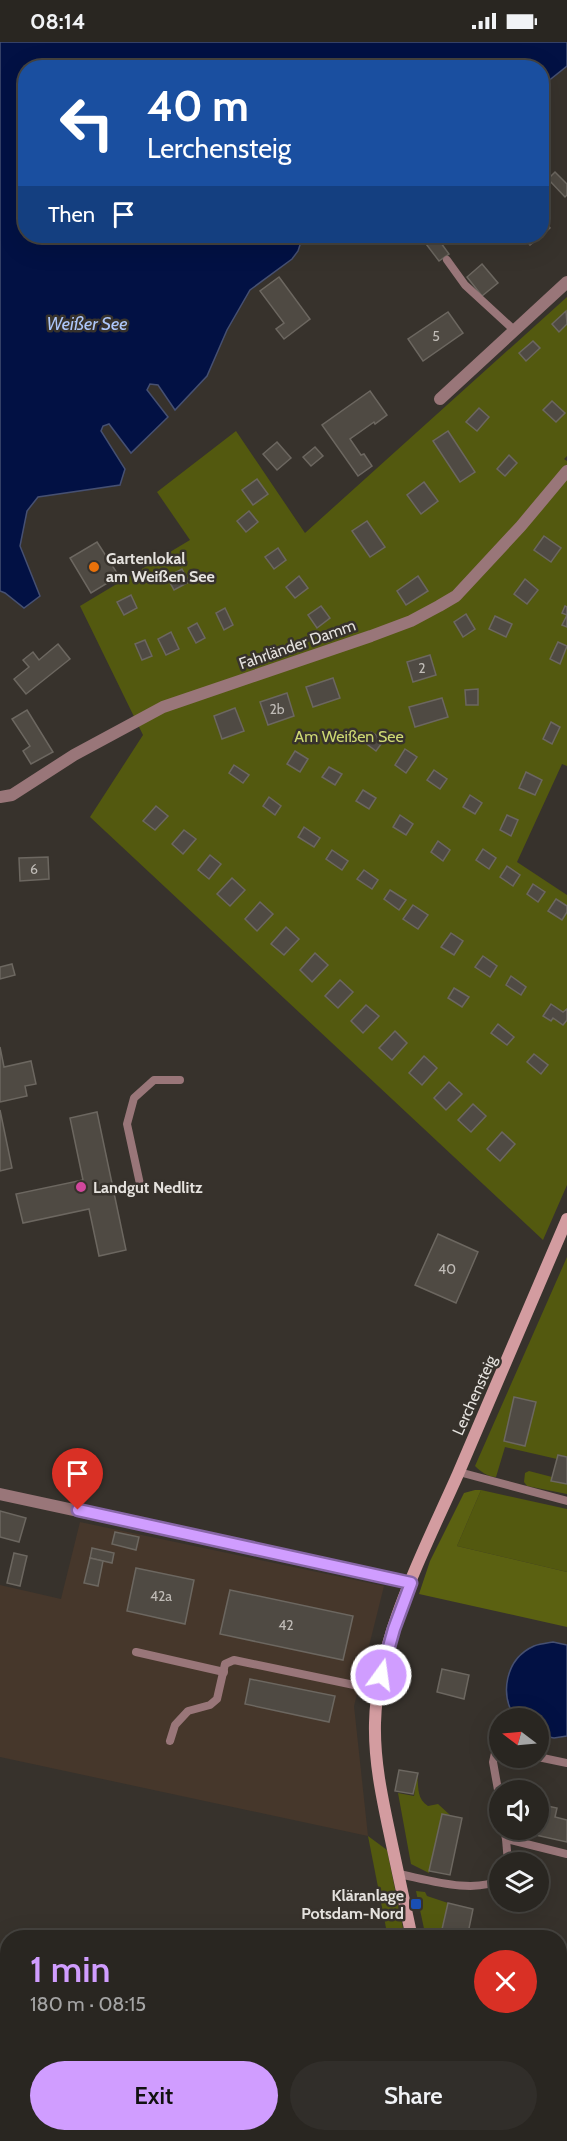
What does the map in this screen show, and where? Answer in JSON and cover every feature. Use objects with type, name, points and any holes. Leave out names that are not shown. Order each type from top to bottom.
[{"type":"street","points":[[440,399],[567,282]]},
{"type":"street","name":"Fahrländer Damm","points":[[0,797],[12,795],[74,755],[163,707],[371,636],[411,621],[439,606],[456,596],[521,526],[567,471]]},
{"type":"street","name":"Lerchensteig","points":[[410,1930],[382,1797],[376,1756],[375,1722],[378,1690],[390,1639],[411,1583],[567,1219]]},
{"type":"street","points":[[0,1494],[411,1583]]},
{"type":"lane","points":[[447,260],[465,285],[514,330]]},
{"type":"lane","points":[[140,1184],[127,1124],[134,1098],[154,1080],[180,1080]]},
{"type":"lane","points":[[459,1472],[567,1501]]},
{"type":"lane","points":[[136,1652],[224,1672]]},
{"type":"lane","points":[[170,1742],[175,1725],[189,1711],[210,1705],[217,1699],[225,1664],[234,1660],[378,1690]]},
{"type":"lane","points":[[549,1759],[567,1763]]},
{"type":"lane","points":[[524,1840],[567,1854]]},
{"type":"lane","points":[[399,1874],[460,1885],[489,1885]]},
{"type":"shaded area","points":[[80,1522],[384,1586],[354,1706],[368,1836],[0,1757],[0,1585],[61,1599]]},
{"type":"green space","name":"Am Weißen See","points":[[567,297],[567,456],[564,459],[567,461],[567,766],[562,764],[517,862],[567,895],[567,1185],[543,1240],[90,817],[143,735],[80,606],[190,540],[157,492],[236,431],[305,533]]},
{"type":"green space","points":[[567,1257],[567,1457],[558,1455],[557,1459],[505,1447],[496,1477],[490,1476],[475,1466]]},
{"type":"green space","points":[[529,1471],[552,1477],[552,1481],[567,1484],[567,1494],[527,1486],[524,1482],[525,1473]]},
{"type":"green space","points":[[481,1490],[567,1509],[567,1572],[457,1546]]},
{"type":"green space","points":[[481,1490],[457,1546],[567,1572],[567,1627],[419,1594],[430,1561],[464,1493]]},
{"type":"green space","points":[[417,1774],[419,1792],[424,1803],[428,1806],[438,1804],[450,1815],[442,1814],[429,1873],[411,1864],[398,1793],[414,1796]]},
{"type":"green space","points":[[368,1836],[387,1850],[403,1930],[386,1930]]},
{"type":"green space","points":[[416,1891],[425,1892],[427,1896],[448,1903],[442,1930],[424,1930]]},
{"type":"water","name":"Weißer See","points":[[0,42],[567,42],[567,66],[549,80],[549,60],[18,60],[18,243],[301,243],[292,259],[250,290],[227,330],[207,376],[175,410],[158,385],[150,384],[147,390],[168,417],[131,453],[109,424],[103,426],[101,431],[125,469],[120,485],[38,497],[27,511],[20,546],[40,596],[24,608],[0,591]]},
{"type":"water","points":[[553,1642],[567,1645],[567,1736],[549,1737],[549,1708],[510,1708],[507,1689],[511,1668],[524,1652],[541,1644]]},
{"type":"building","points":[[555,172],[567,184],[565,197],[549,180]]},
{"type":"building","points":[[425,243],[441,243],[449,254],[439,261]]},
{"type":"building","points":[[482,264],[498,283],[482,296],[467,277]]},
{"type":"building","points":[[279,277],[310,319],[284,339],[276,329],[284,323],[260,291]]},
{"type":"building","points":[[566,311],[567,324],[559,332],[552,324]]},
{"type":"building","points":[[448,312],[463,333],[423,361],[408,339]]},
{"type":"building","points":[[533,341],[540,348],[526,361],[519,353]]},
{"type":"building","points":[[370,391],[387,415],[350,439],[372,466],[358,476],[322,425]]},
{"type":"building","points":[[552,401],[565,413],[556,422],[543,410]]},
{"type":"building","points":[[479,408],[489,417],[477,431],[466,422]]},
{"type":"building","points":[[448,431],[475,472],[460,482],[433,441]]},
{"type":"building","points":[[277,442],[291,458],[277,470],[263,454]]},
{"type":"building","points":[[315,447],[323,456],[311,466],[303,457]]},
{"type":"building","points":[[509,455],[517,463],[505,476],[497,469]]},
{"type":"building","points":[[257,479],[268,494],[253,505],[242,490]]},
{"type":"building","points":[[424,482],[438,501],[421,514],[407,495]]},
{"type":"building","points":[[249,511],[258,522],[246,532],[237,521]]},
{"type":"building","points":[[367,521],[385,547],[370,557],[352,531]]},
{"type":"building","points":[[544,536],[561,548],[551,562],[534,550]]},
{"type":"building","name":"Gartenlokal am Weißen See","points":[[97,542],[119,576],[91,593],[70,558]]},
{"type":"building","points":[[278,548],[286,560],[274,569],[265,557]]},
{"type":"building","points":[[182,569],[189,582],[174,590],[167,577]]},
{"type":"building","points":[[299,576],[308,588],[295,598],[286,587]]},
{"type":"building","points":[[418,576],[428,591],[406,605],[397,591]]},
{"type":"building","points":[[525,579],[538,590],[527,604],[514,594]]},
{"type":"building","points":[[131,595],[137,608],[124,615],[117,602]]},
{"type":"building","points":[[321,606],[330,618],[317,628],[308,615]]},
{"type":"building","points":[[565,606],[567,607],[567,615],[562,613]]},
{"type":"building","points":[[225,608],[233,625],[224,630],[216,613]]},
{"type":"building","points":[[466,614],[475,629],[463,637],[454,622]]},
{"type":"building","points":[[567,615],[567,627],[562,625]]},
{"type":"building","points":[[495,616],[512,624],[506,637],[489,629]]},
{"type":"building","points":[[197,623],[205,638],[196,643],[188,628]]},
{"type":"building","points":[[171,632],[179,649],[166,655],[158,639]]},
{"type":"building","points":[[145,640],[152,656],[142,660],[135,644]]},
{"type":"building","points":[[558,642],[567,646],[560,664],[550,659]]},
{"type":"building","points":[[58,644],[70,659],[26,694],[14,679],[29,667],[23,660],[33,652],[39,660]]},
{"type":"building","points":[[430,655],[436,675],[413,682],[407,662]]},
{"type":"building","points":[[333,678],[340,698],[313,707],[306,687]]},
{"type":"building","points":[[478,689],[478,705],[466,705],[465,690]]},
{"type":"building","points":[[287,693],[294,716],[268,725],[260,702]]},
{"type":"building","points":[[442,698],[448,717],[415,727],[409,707]]},
{"type":"building","points":[[235,708],[244,731],[222,739],[214,716]]},
{"type":"building","points":[[27,710],[53,752],[31,764],[23,751],[30,746],[12,719]]},
{"type":"building","points":[[551,722],[560,727],[552,744],[543,739]]},
{"type":"building","points":[[371,732],[384,740],[376,751],[364,742]]},
{"type":"building","points":[[405,749],[417,757],[406,773],[395,765]]},
{"type":"building","points":[[295,751],[308,759],[300,772],[287,764]]},
{"type":"building","points":[[234,765],[249,775],[243,783],[229,773]]},
{"type":"building","points":[[329,767],[342,774],[335,785],[322,777]]},
{"type":"building","points":[[434,770],[447,779],[440,789],[427,780]]},
{"type":"building","points":[[526,772],[542,780],[535,795],[519,788]]},
{"type":"building","points":[[363,790],[376,798],[369,809],[356,801]]},
{"type":"building","points":[[470,795],[482,803],[475,814],[463,807]]},
{"type":"building","points":[[269,797],[281,806],[275,815],[263,806]]},
{"type":"building","points":[[156,806],[168,816],[155,830],[143,821]]},
{"type":"building","points":[[400,815],[413,824],[406,835],[393,827]]},
{"type":"building","points":[[507,815],[518,820],[511,836],[500,830]]},
{"type":"building","points":[[304,827],[320,838],[314,847],[298,837]]},
{"type":"building","points":[[184,830],[196,839],[183,854],[172,844]]},
{"type":"building","points":[[438,841],[450,850],[443,861],[431,852]]},
{"type":"building","points":[[483,849],[496,858],[489,869],[476,860]]},
{"type":"building","points":[[332,850],[348,861],[342,870],[326,859]]},
{"type":"building","points":[[210,855],[221,864],[209,879],[198,870]]},
{"type":"building","points":[[48,857],[49,879],[20,881],[19,858]]},
{"type":"building","points":[[507,866],[520,875],[513,886],[500,877]]},
{"type":"building","points":[[364,870],[378,880],[372,889],[357,879]]},
{"type":"building","points":[[232,878],[245,890],[230,906],[217,894]]},
{"type":"building","points":[[533,884],[545,892],[538,902],[527,894]]},
{"type":"building","points":[[390,890],[406,900],[399,910],[384,899]]},
{"type":"building","points":[[556,899],[567,906],[567,912],[562,920],[548,911]]},
{"type":"building","points":[[260,902],[273,914],[257,931],[245,919]]},
{"type":"building","points":[[413,905],[428,915],[418,929],[403,919]]},
{"type":"building","points":[[286,927],[299,939],[284,955],[271,944]]},
{"type":"building","points":[[451,933],[463,941],[454,955],[441,947]]},
{"type":"building","points":[[315,953],[328,965],[312,982],[300,970]]},
{"type":"building","points":[[483,956],[497,966],[490,977],[475,967]]},
{"type":"building","points":[[12,964],[15,975],[0,979],[0,967]]},
{"type":"building","points":[[511,976],[526,987],[521,995],[506,985]]},
{"type":"building","points":[[340,980],[353,992],[338,1008],[325,996]]},
{"type":"building","points":[[454,988],[469,997],[462,1007],[448,998]]},
{"type":"building","points":[[551,1004],[563,1012],[567,1009],[567,1020],[563,1025],[553,1018],[551,1021],[543,1016]]},
{"type":"building","points":[[366,1005],[379,1016],[363,1033],[351,1021]]},
{"type":"building","points":[[498,1024],[514,1037],[507,1045],[491,1033]]},
{"type":"building","points":[[395,1031],[407,1043],[392,1060],[379,1048]]},
{"type":"building","points":[[0,1047],[4,1067],[31,1061],[36,1084],[25,1086],[27,1096],[0,1102]]},
{"type":"building","points":[[534,1054],[548,1065],[541,1074],[527,1062]]},
{"type":"building","points":[[424,1056],[437,1068],[422,1085],[409,1073]]},
{"type":"building","points":[[449,1082],[462,1094],[446,1110],[434,1098]]},
{"type":"building","points":[[473,1104],[486,1116],[471,1132],[458,1120]]},
{"type":"building","points":[[0,1110],[12,1168],[0,1171]]},
{"type":"building","name":"Landgut Nedlitz","points":[[97,1112],[126,1250],[99,1256],[89,1209],[23,1223],[16,1194],[83,1180],[70,1118]]},
{"type":"building","points":[[502,1132],[515,1144],[500,1161],[487,1149]]},
{"type":"building","points":[[438,1234],[478,1252],[456,1303],[415,1285]]},
{"type":"building","points":[[514,1397],[536,1402],[525,1446],[504,1441]]},
{"type":"building","points":[[558,1455],[567,1457],[567,1484],[551,1481]]},
{"type":"building","points":[[0,1511],[26,1518],[19,1542],[0,1537]]},
{"type":"building","points":[[115,1532],[139,1537],[136,1550],[112,1544]]},
{"type":"building","points":[[92,1548],[114,1553],[112,1563],[90,1558]]},
{"type":"building","points":[[14,1553],[27,1556],[20,1586],[7,1583]]},
{"type":"building","points":[[90,1558],[103,1561],[98,1586],[84,1583]]},
{"type":"building","points":[[136,1568],[194,1580],[185,1624],[127,1611]]},
{"type":"building","points":[[230,1590],[353,1616],[343,1660],[220,1634]]},
{"type":"building","points":[[442,1669],[469,1675],[464,1699],[437,1692]]},
{"type":"building","points":[[250,1679],[335,1696],[329,1722],[245,1704]]},
{"type":"building","points":[[399,1770],[418,1773],[413,1794],[395,1791]]},
{"type":"building","points":[[549,1806],[557,1808],[555,1817],[567,1820],[567,1842],[549,1838]]},
{"type":"building","points":[[442,1814],[462,1818],[450,1875],[429,1871]]},
{"type":"building","points":[[448,1903],[473,1909],[469,1930],[442,1930]]},
{"type":"place","name":"Gartenlokal am Weißen See","points":[[94,567]]},
{"type":"place","name":"Landgut Nedlitz","points":[[81,1187]]},
{"type":"place","name":"Kläranlage Potsdam-Nord","points":[[416,1904]]},
{"type":"route","points":[[78,1510],[411,1583],[394,1629],[381,1675]]}]
